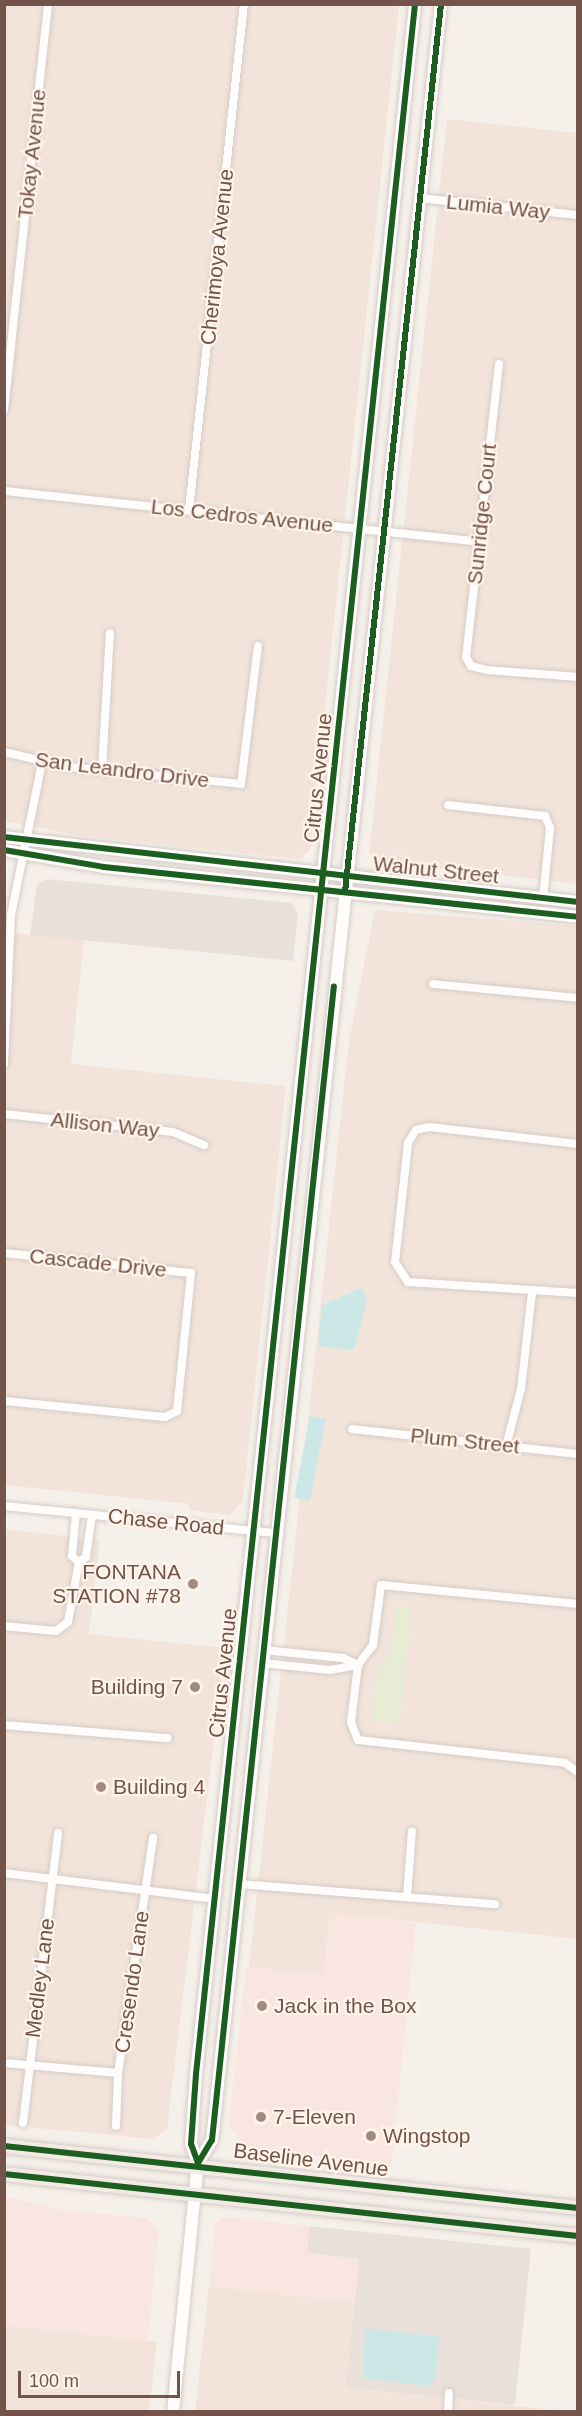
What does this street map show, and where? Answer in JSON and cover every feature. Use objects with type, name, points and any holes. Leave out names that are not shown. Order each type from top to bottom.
[{"type":"main road","name":"Citrus Avenue","points":[[173,2412],[198,2163],[191,2136],[323,876],[363,529],[415,4]]},
{"type":"main road","name":"Citrus Avenue","points":[[198,2163],[212,2140],[382,531],[441,4]]},
{"type":"main road","name":"Walnut Street","points":[[4,837],[23,849],[322,890],[578,917]]},
{"type":"main road","name":"Walnut Street","points":[[4,850],[23,849],[346,878],[578,902]]},
{"type":"main road","name":"Baseline Avenue","points":[[4,2146],[198,2163],[578,2208]]},
{"type":"main road","points":[[4,2175],[578,2236]]},
{"type":"street","name":"Tokay Avenue","points":[[4,411],[48,4]]},
{"type":"street","name":"Cherimoya Avenue","points":[[189,510],[244,4]]},
{"type":"street","name":"Lumia Way","points":[[419,198],[578,215]]},
{"type":"street","name":"Sunridge Court","points":[[498,364],[468,663],[487,670],[578,677]]},
{"type":"street","name":"Los Cedros Avenue","points":[[4,491],[480,542]]},
{"type":"street","points":[[102,770],[110,633]]},
{"type":"street","name":"San Leandro Drive","points":[[4,752],[42,762],[241,784],[258,646]]},
{"type":"street","points":[[4,1064],[11,998],[9,939],[23,849],[42,762]]},
{"type":"street","points":[[448,805],[545,816],[550,828],[543,898]]},
{"type":"street","points":[[433,984],[578,998]]},
{"type":"street","name":"Allison Way","points":[[4,1114],[172,1132],[204,1145]]},
{"type":"street","points":[[578,1144],[429,1126],[416,1130],[408,1143],[395,1262],[399,1273],[408,1282],[532,1293],[578,1293]]},
{"type":"street","name":"Cascade Drive","points":[[4,1401],[165,1417],[177,1411],[191,1273],[5,1257]]},
{"type":"street","points":[[506,1446],[521,1389],[532,1293]]},
{"type":"street","name":"Plum Street","points":[[352,1429],[578,1454]]},
{"type":"street","name":"Chase Road","points":[[4,1506],[275,1533]]},
{"type":"street","name":"Chase Road","points":[[76,1513],[72,1556],[78,1566]]},
{"type":"street","name":"Chase Road","points":[[4,1626],[56,1631],[68,1622],[78,1566],[86,1557],[92,1515]]},
{"type":"street","points":[[578,1604],[381,1585],[373,1645],[358,1665],[351,1722],[358,1740],[565,1762],[578,1772]]},
{"type":"street","points":[[263,1656],[330,1670],[358,1665]]},
{"type":"street","points":[[263,1656],[344,1658],[358,1665]]},
{"type":"street","points":[[4,1725],[167,1738]]},
{"type":"street","points":[[407,1897],[412,1831]]},
{"type":"street","name":"Medley Lane","points":[[23,2123],[28,2066],[58,1833]]},
{"type":"street","name":"Cresendo Lane","points":[[116,2126],[118,2073],[153,1838]]},
{"type":"street","points":[[4,1873],[215,1899]]},
{"type":"street","points":[[239,1884],[495,1904]]},
{"type":"street","points":[[4,2063],[118,2073]]},
{"type":"street","points":[[448,2412],[449,2393]]},
{"type":"shaded area","points":[[4,5],[399,5],[310,850],[299,859],[82,836],[5,821]]},
{"type":"shaded area","points":[[447,119],[577,133],[577,884],[378,862],[369,854]]},
{"type":"shaded area","points":[[46,879],[292,903],[298,914],[293,961],[30,935],[37,885]]},
{"type":"shaded area","points":[[375,910],[577,926],[577,1939],[330,1913],[324,1975],[249,1968],[349,1041]]},
{"type":"shaded area","points":[[4,932],[84,939],[71,1064],[286,1086],[243,1501],[230,1515],[189,1510],[189,1504],[5,1485]]},
{"type":"shaded area","points":[[4,1529],[100,1540],[89,1634],[225,1648],[167,2129],[153,2139],[5,2125]]},
{"type":"shaded area","points":[[330,1913],[416,1923],[391,2167],[246,2146],[229,2126],[246,1968],[324,1975]]},
{"type":"shaded area","points":[[4,2196],[67,2211],[147,2218],[159,2230],[147,2341],[5,2325]]},
{"type":"shaded area","points":[[223,2217],[309,2226],[307,2253],[359,2259],[355,2302],[209,2286],[215,2224]]},
{"type":"shaded area","points":[[309,2226],[531,2249],[515,2405],[346,2388],[359,2259],[307,2253]]},
{"type":"shaded area","points":[[209,2286],[355,2302],[346,2388],[566,2411],[195,2412]]},
{"type":"shaded area","points":[[5,2325],[157,2342],[149,2411],[5,2411]]},
{"type":"green space","points":[[397,1606],[412,1608],[399,1723],[371,1720],[377,1675],[391,1651]]},
{"type":"water","points":[[362,1288],[367,1299],[354,1350],[318,1346],[322,1305]]},
{"type":"water","points":[[310,1416],[326,1419],[310,1501],[294,1497]]},
{"type":"water","points":[[365,2329],[439,2336],[436,2378],[429,2386],[363,2378]]},
{"type":"cycle path","points":[[198,2163],[191,2144],[196,2074],[415,4]]},
{"type":"cycle path","points":[[345,892],[441,4]]},
{"type":"cycle path","points":[[4,837],[578,902]]},
{"type":"cycle path","points":[[4,850],[104,867],[578,917]]},
{"type":"cycle path","points":[[198,2163],[212,2140],[334,986]]},
{"type":"cycle path","points":[[4,2146],[578,2208]]},
{"type":"cycle path","points":[[4,2174],[578,2236]]},
{"type":"place","name":"FONTANA STATION #78","points":[[193,1584]]},
{"type":"place","name":"Building 7","points":[[195,1687]]},
{"type":"place","name":"Building 4","points":[[101,1787]]},
{"type":"place","name":"Jack in the Box","points":[[262,2006]]},
{"type":"place","name":"7-Eleven","points":[[261,2117]]},
{"type":"place","name":"Wingstop","points":[[371,2136]]}]
